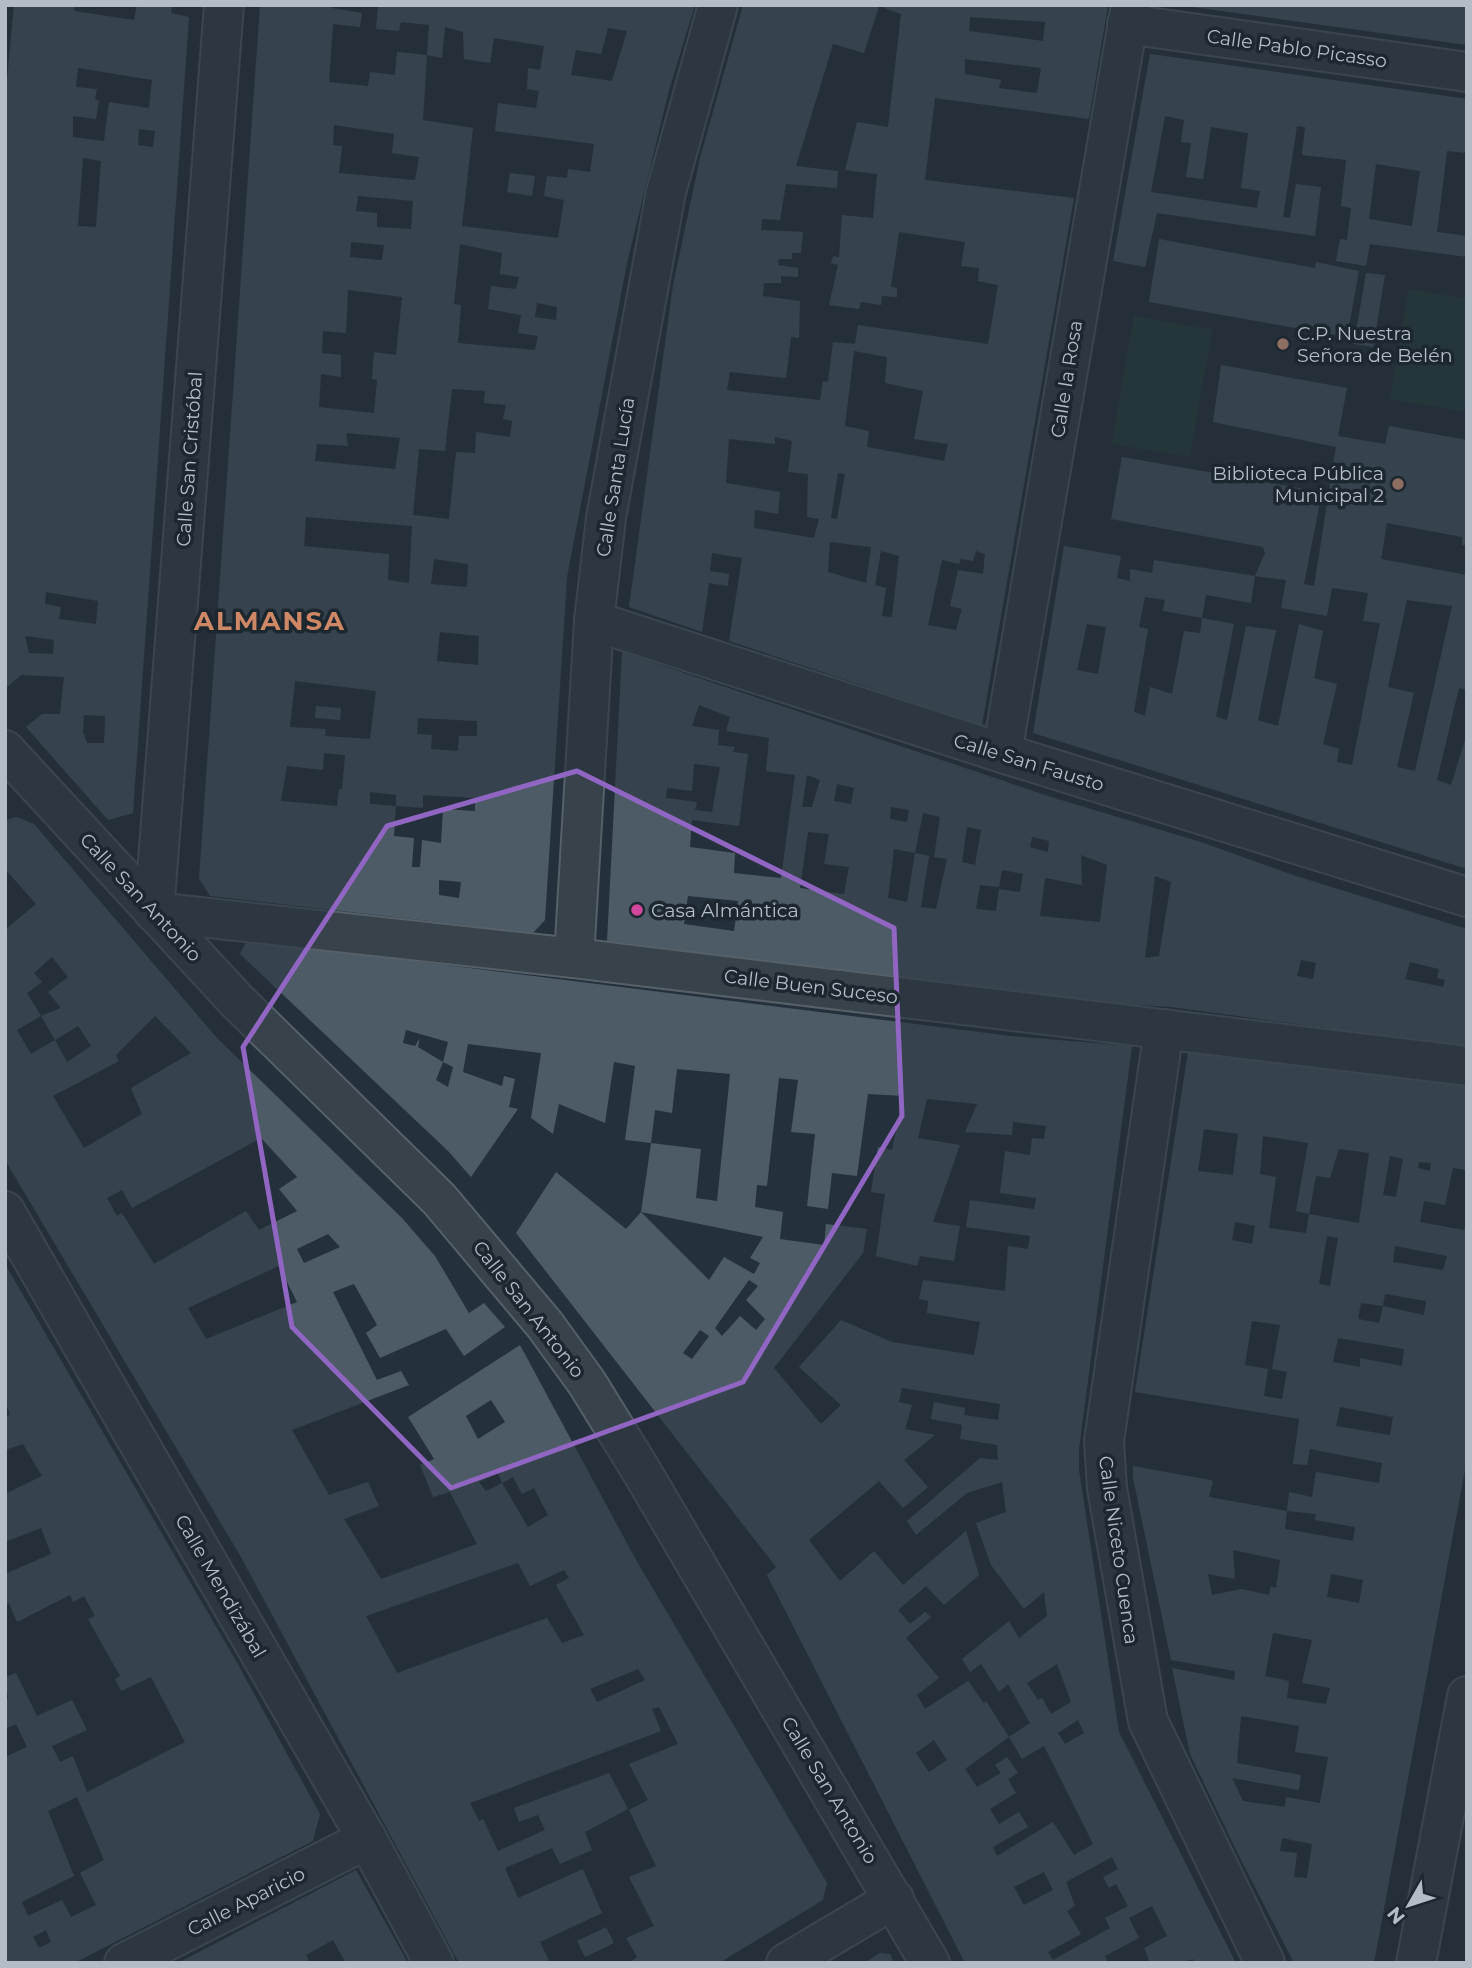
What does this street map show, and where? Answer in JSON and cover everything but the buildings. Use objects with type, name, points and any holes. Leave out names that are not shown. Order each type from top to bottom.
[{"type":"street","name":"Calle San Cristóbal","points":[[154,912],[224,5]]},
{"type":"street","name":"Calle Santa Lucía","points":[[573,958],[594,621],[606,518],[666,192],[718,5]]},
{"type":"street","name":"Calle Pablo Picasso","points":[[1129,15],[1467,72]]},
{"type":"street","name":"Calle la Rosa","points":[[1002,754],[1129,15]]},
{"type":"street","name":"Calle San Fausto","points":[[594,621],[1002,754],[1467,897]]},
{"type":"street","name":"Calle San Antonio","points":[[5,750],[236,1000],[439,1199],[545,1325],[587,1383],[642,1472],[930,1963]]},
{"type":"street","name":"Calle Buen Suceso","points":[[154,912],[573,958],[1467,1066]]},
{"type":"street","name":"Calle Niceto Cuenca","points":[[1164,1029],[1104,1441],[1106,1478],[1148,1721],[1159,1749],[1265,1963]]},
{"type":"street","name":"Calle Mendizábal","points":[[5,1211],[367,1839],[434,1963]]},
{"type":"street","points":[[1416,1963],[1467,1696]]},
{"type":"street","name":"Calle Aparicio","points":[[124,1963],[367,1839]]},
{"type":"street","points":[[786,1963],[894,1899]]},
{"type":"highlighted area","points":[[577,771],[894,928],[902,1116],[743,1382],[451,1488],[292,1327],[243,1047],[387,826]]},
{"type":"green space","points":[[1409,289],[1467,299],[1467,412],[1390,399]]},
{"type":"green space","points":[[1134,316],[1212,330],[1190,457],[1112,444]]},
{"type":"place","name":"C.P. Nuestra Señora de Belén","points":[[1283,344]]},
{"type":"place","name":"Biblioteca Pública Municipal 2","points":[[1398,484]]},
{"type":"place","name":"Casa Almántica","points":[[637,910]]},
{"type":"district","name":"ALMANSA","points":[[270,621]]}]
